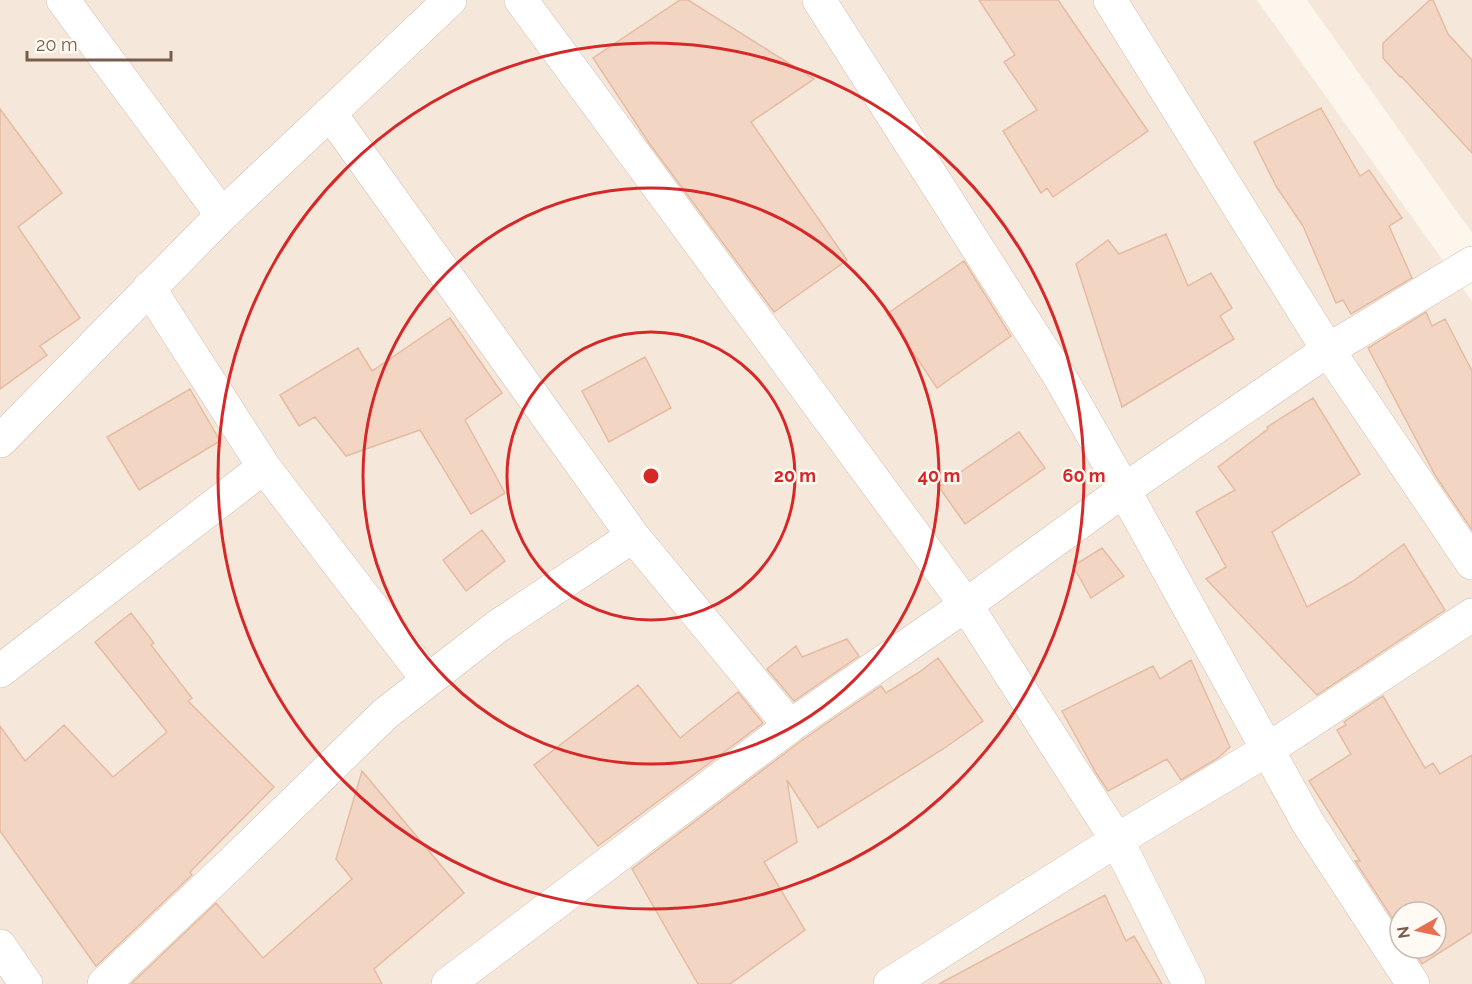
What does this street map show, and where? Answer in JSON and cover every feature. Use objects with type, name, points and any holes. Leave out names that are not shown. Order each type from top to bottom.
[{"type":"street","points":[[63,0],[222,214]]},
{"type":"street","points":[[2,432],[222,214],[450,0]]},
{"type":"street","points":[[521,0],[966,605],[1117,840],[1189,984]]},
{"type":"street","points":[[819,0],[1060,377],[1308,823],[1413,984]]},
{"type":"street","points":[[1110,0],[1328,350],[1472,563]]},
{"type":"street","points":[[330,113],[633,536],[790,726]]},
{"type":"street","points":[[448,984],[790,726],[966,605],[1124,490],[1328,350],[1472,263]]},
{"type":"street","points":[[149,288],[264,467],[428,680]]},
{"type":"street","points":[[0,671],[264,467]]},
{"type":"street","points":[[104,984],[384,714],[498,626],[633,536]]},
{"type":"street","points":[[890,984],[1117,840],[1268,750],[1472,615]]},
{"type":"street","points":[[0,946],[27,984]]},
{"type":"shaded area","points":[[0,0],[1257,0],[1472,301],[1472,984],[0,984]]},
{"type":"shaded area","points":[[1307,0],[1472,0],[1472,233]]},
{"type":"building","points":[[680,0],[688,0],[814,79],[751,122],[847,260],[774,312],[649,143],[593,58]]},
{"type":"building","points":[[979,0],[1058,0],[1148,131],[1053,197],[1047,188],[1041,193],[1003,131],[1037,110],[1004,62],[1015,55]]},
{"type":"building","points":[[1430,0],[1433,0],[1448,34],[1472,60],[1472,153],[1383,58],[1383,43]]},
{"type":"building","points":[[1321,108],[1360,176],[1369,170],[1402,218],[1389,226],[1412,278],[1351,314],[1343,300],[1336,303],[1303,226],[1276,186],[1254,142]]},
{"type":"building","points":[[0,109],[62,193],[18,227],[80,318],[40,346],[47,355],[0,389]]},
{"type":"building","points":[[1166,234],[1188,286],[1211,273],[1232,308],[1220,316],[1234,339],[1122,407],[1076,264],[1108,240],[1119,254]]},
{"type":"building","points":[[964,261],[1011,336],[937,388],[887,314]]},
{"type":"building","points":[[1426,312],[1432,326],[1445,319],[1472,371],[1472,530],[1435,475],[1368,348]]},
{"type":"building","points":[[450,318],[502,393],[465,420],[505,493],[471,514],[420,430],[346,456],[315,417],[299,426],[280,395],[358,348],[372,371]]},
{"type":"building","points":[[645,357],[671,408],[609,442],[582,391]]},
{"type":"building","points":[[190,389],[220,441],[139,490],[107,437]]},
{"type":"building","points":[[1313,398],[1360,474],[1272,532],[1307,607],[1353,581],[1404,544],[1445,610],[1317,695],[1206,579],[1226,567],[1196,512],[1235,490],[1218,467],[1268,429],[1267,427]]},
{"type":"building","points":[[1019,432],[1045,468],[965,524],[939,487]]},
{"type":"building","points":[[482,530],[505,561],[466,591],[443,560]]},
{"type":"building","points":[[1102,548],[1124,576],[1091,598],[1073,566]]},
{"type":"building","points":[[131,613],[154,643],[151,645],[192,698],[188,701],[274,787],[190,872],[192,875],[96,966],[0,831],[0,726],[25,761],[64,725],[113,777],[167,732],[95,642]]},
{"type":"building","points":[[847,639],[859,656],[794,701],[767,669],[796,646],[802,657]]},
{"type":"building","points":[[938,658],[983,721],[818,828],[787,780],[797,842],[764,862],[805,930],[730,984],[698,984],[632,869],[801,741],[881,686],[886,693]]},
{"type":"building","points":[[1191,660],[1230,747],[1218,758],[1181,780],[1167,759],[1108,791],[1062,711],[1153,666],[1160,679]]},
{"type":"building","points":[[638,685],[680,738],[738,692],[763,723],[598,846],[534,765]]},
{"type":"building","points":[[1383,696],[1425,768],[1433,763],[1440,774],[1472,755],[1472,932],[1448,947],[1448,900],[1388,900],[1388,912],[1355,861],[1360,861],[1309,781],[1351,754],[1337,730],[1346,725],[1344,722]]},
{"type":"building","points":[[362,771],[464,893],[374,969],[382,984],[131,984],[216,903],[263,958],[352,879],[336,859]]},
{"type":"building","points":[[1105,895],[1126,941],[1134,936],[1162,984],[939,984]]}]
